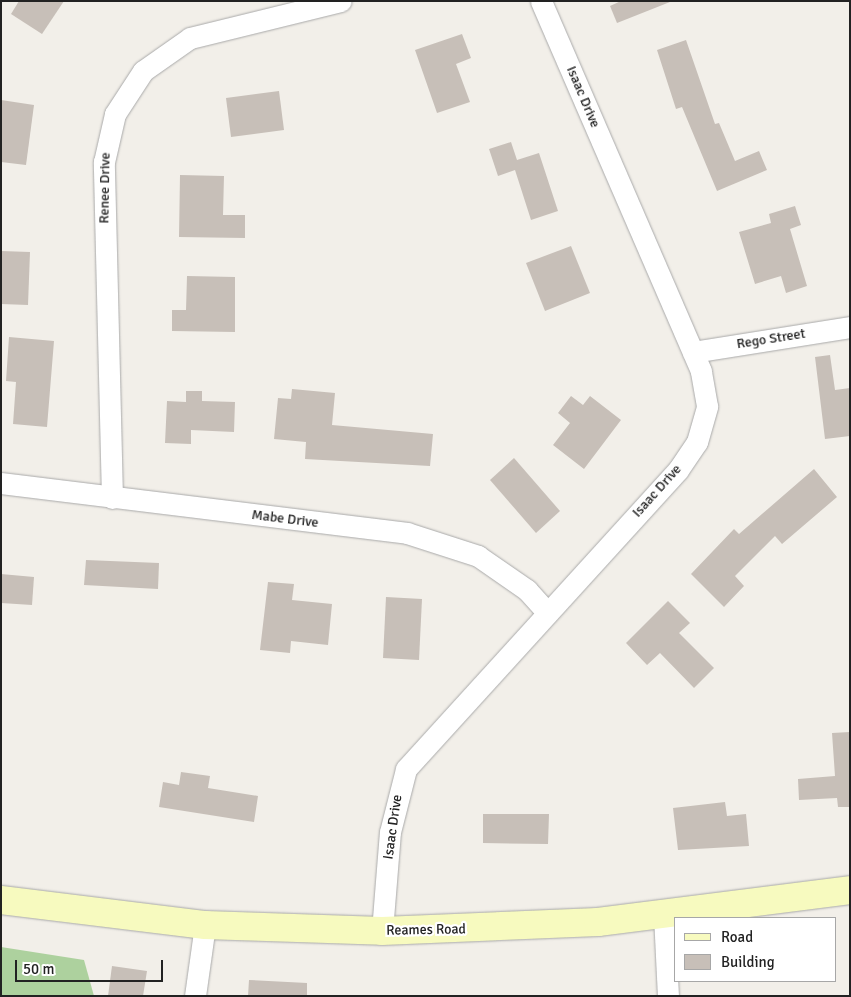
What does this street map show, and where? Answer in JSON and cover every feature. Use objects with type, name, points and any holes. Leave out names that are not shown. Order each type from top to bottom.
[{"type":"main road","name":"Reames Road","points":[[1,900],[205,925],[382,931],[506,928],[664,915],[850,890]]},
{"type":"street","name":"Renee Drive","points":[[112,498],[104,162],[115,114],[143,71],[190,38],[341,1]]},
{"type":"street","name":"Isaac Drive","points":[[382,931],[390,832],[406,769],[678,470],[697,442],[706,406],[705,384],[693,352],[541,1]]},
{"type":"street","name":"Rego Street","points":[[693,352],[850,327]]},
{"type":"street","name":"Mabe Drive","points":[[1,483],[408,533],[445,542],[503,571],[547,612]]},
{"type":"street","points":[[664,915],[668,996]]},
{"type":"street","points":[[195,996],[205,925]]},
{"type":"green space","points":[[1,947],[84,960],[94,996],[1,996]]},
{"type":"building","points":[[19,1],[64,1],[42,34],[11,14]]},
{"type":"building","points":[[621,1],[670,2],[617,23],[610,6]]},
{"type":"building","points":[[462,34],[471,58],[456,64],[470,102],[437,113],[415,50]]},
{"type":"building","points":[[686,40],[715,124],[719,123],[735,161],[759,151],[767,170],[717,191],[682,107],[676,109],[657,50]]},
{"type":"building","points":[[279,91],[284,130],[231,137],[226,98]]},
{"type":"building","points":[[1,100],[34,105],[26,165],[1,162]]},
{"type":"building","points":[[511,142],[517,160],[539,153],[558,211],[531,220],[515,170],[498,176],[489,149]]},
{"type":"building","points":[[180,175],[224,176],[223,215],[245,215],[245,238],[179,237]]},
{"type":"building","points":[[795,206],[801,225],[790,229],[807,286],[786,293],[781,276],[755,284],[739,232],[771,223],[769,214]]},
{"type":"building","points":[[571,246],[590,293],[545,311],[526,263]]},
{"type":"building","points":[[1,251],[30,252],[28,305],[1,304]]},
{"type":"building","points":[[187,276],[235,277],[235,332],[172,331],[172,310],[186,310]]},
{"type":"building","points":[[9,337],[54,341],[47,427],[13,424],[16,382],[6,381]]},
{"type":"building","points":[[830,355],[835,390],[850,388],[850,436],[825,439],[815,357]]},
{"type":"building","points":[[292,389],[335,393],[332,425],[433,434],[430,466],[305,459],[306,442],[274,439],[278,398],[291,399]]},
{"type":"building","points":[[186,391],[202,391],[202,401],[235,402],[234,432],[191,430],[191,444],[165,443],[167,401],[186,402]]},
{"type":"building","points":[[571,396],[583,405],[590,396],[621,420],[584,469],[553,445],[570,423],[558,413]]},
{"type":"building","points":[[514,458],[560,511],[536,533],[490,480]]},
{"type":"building","points":[[814,469],[837,497],[782,544],[775,536],[735,576],[744,586],[724,607],[691,574],[734,529],[739,534]]},
{"type":"building","points":[[86,560],[159,563],[158,589],[84,585]]},
{"type":"building","points":[[1,574],[34,577],[32,605],[1,603]]},
{"type":"building","points":[[268,582],[294,584],[292,600],[332,604],[328,645],[291,641],[290,653],[260,650]]},
{"type":"building","points":[[386,597],[422,599],[419,660],[383,658]]},
{"type":"building","points":[[668,601],[690,623],[679,633],[714,668],[694,688],[660,653],[647,665],[626,643]]},
{"type":"building","points":[[850,732],[850,807],[838,807],[837,798],[799,800],[798,779],[835,776],[832,733]]},
{"type":"building","points":[[181,772],[210,776],[208,788],[258,796],[254,822],[159,807],[163,782],[179,785]]},
{"type":"building","points":[[725,802],[727,816],[746,814],[749,846],[678,850],[673,808]]},
{"type":"building","points":[[483,814],[549,814],[548,844],[483,843]]},
{"type":"building","points":[[112,966],[147,971],[143,996],[108,996]]},
{"type":"building","points":[[249,980],[307,983],[307,996],[248,996]]}]
